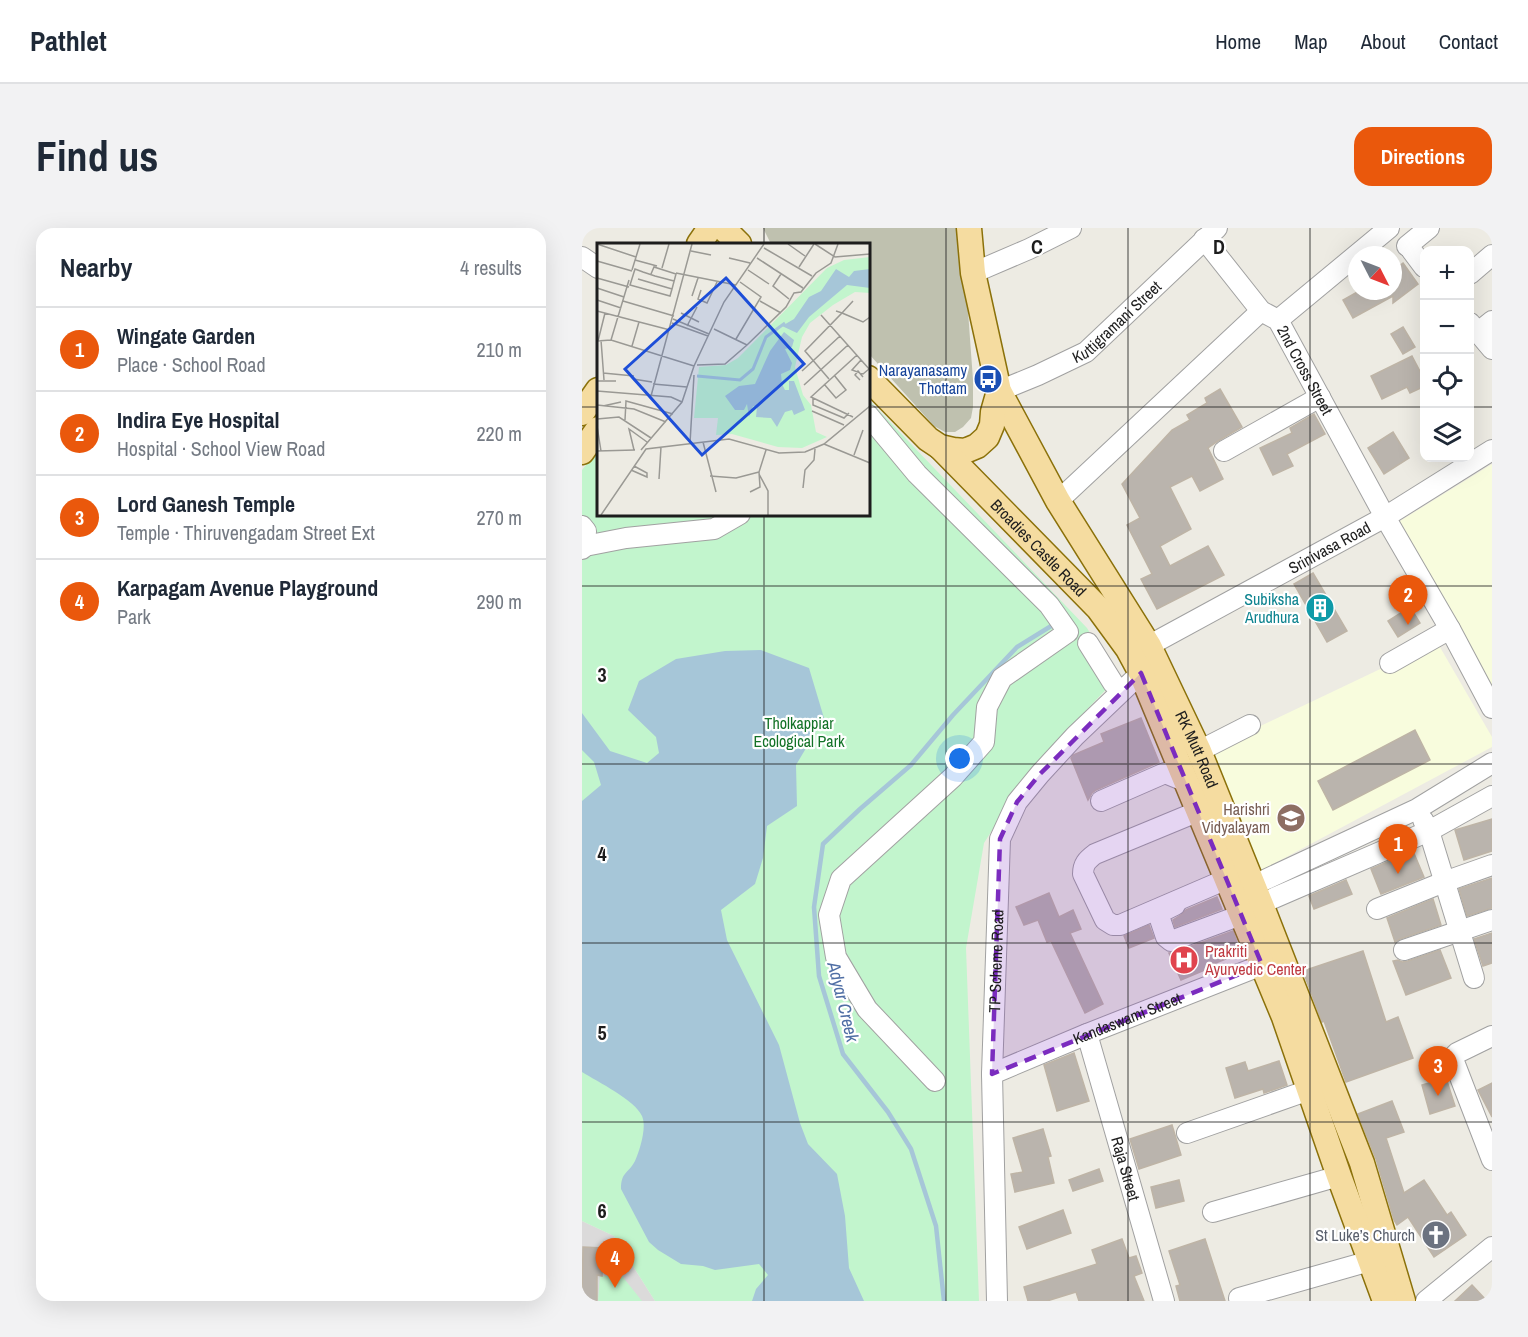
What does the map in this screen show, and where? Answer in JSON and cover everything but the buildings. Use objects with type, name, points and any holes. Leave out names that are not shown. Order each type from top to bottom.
[{"type":"main road","points":[[940,447],[965,451],[977,446],[987,437],[992,425],[999,391],[973,273],[969,228]]},
{"type":"main road","points":[[702,243],[727,235]]},
{"type":"main road","name":"Broadies Castle Road","points":[[870,380],[928,439],[940,447],[1098,608],[1141,658]]},
{"type":"main road","points":[[582,413],[597,391]]},
{"type":"main road","name":"RK Mutt Road","points":[[999,391],[1141,658],[1198,751],[1262,965],[1288,1028],[1384,1301]]},
{"type":"main road","points":[[582,452],[597,430]]},
{"type":"main road","name":"RK Mutt Road","points":[[1141,658],[1199,812],[1240,894],[1362,1163],[1403,1301]]},
{"type":"street","points":[[973,273],[1071,228]]},
{"type":"street","points":[[1058,501],[1270,316],[1389,228]]},
{"type":"street","points":[[1420,261],[1409,248],[1429,228]]},
{"type":"street","name":"2nd Cross Street","points":[[1210,234],[1270,316],[1320,397],[1385,517],[1490,700]]},
{"type":"street","name":"Kuttigramani Street","points":[[999,391],[1086,352],[1210,234]]},
{"type":"street","points":[[1474,271],[1492,255]]},
{"type":"street","points":[[582,257],[597,267]]},
{"type":"street","points":[[1480,326],[1492,349]]},
{"type":"street","points":[[1224,451],[1320,397]]},
{"type":"street","points":[[870,417],[917,474],[1049,605],[1062,624],[1002,678],[987,707],[984,742],[953,777],[841,879],[828,915],[836,957],[867,1009],[935,1081]]},
{"type":"street","name":"Srinivasa Road","points":[[1141,658],[1385,517],[1492,450]]},
{"type":"street","points":[[582,526],[586,531],[584,548],[626,538],[714,530],[737,516]]},
{"type":"street","points":[[1390,663],[1450,629]]},
{"type":"street","points":[[1088,643],[1113,683],[1121,691]]},
{"type":"street","name":"TP Scheme Road","points":[[997,1301],[992,1074],[1000,839],[1017,802],[1040,774],[1121,691],[1141,658]]},
{"type":"street","points":[[1198,751],[1250,725]]},
{"type":"street","points":[[1240,894],[1417,809],[1492,763]]},
{"type":"street","points":[[1101,801],[1165,773],[1186,782]]},
{"type":"street","points":[[1199,812],[1087,859],[1083,867],[1083,874],[1105,920],[1113,925],[1120,925],[1240,894],[1429,831],[1492,796]]},
{"type":"street","points":[[1417,809],[1429,831],[1474,978]]},
{"type":"street","points":[[1377,909],[1492,865]]},
{"type":"street","points":[[1404,951],[1492,920]]},
{"type":"street","name":"Kandaswami Street","points":[[992,1074],[1262,965]]},
{"type":"street","name":"Raja Street","points":[[1087,1034],[1164,1301]]},
{"type":"street","points":[[1492,1036],[1457,1053],[1453,1059],[1492,1160]]},
{"type":"street","points":[[1187,1133],[1309,1090]]},
{"type":"street","points":[[1213,1212],[1339,1176]]},
{"type":"street","points":[[1426,1301],[1492,1247]]},
{"type":"street","points":[[1239,1298],[1370,1261]]},
{"type":"highlighted area","points":[[1141,673],[1151,695],[1262,965],[992,1074],[1000,839],[1017,802],[1040,774]]},
{"type":"shaded area","points":[[763,228],[962,228],[973,380],[971,418],[963,427],[955,432],[945,432],[934,426],[870,355],[870,243],[770,243]]},
{"type":"shaded area","points":[[1492,464],[1492,685],[1489,687],[1392,526]]},
{"type":"shaded area","name":"Harishri Vidyalayam","points":[[1437,642],[1492,737],[1492,747],[1249,877],[1193,758]]},
{"type":"shaded area","points":[[582,1221],[614,1236],[655,1301],[582,1301]]},
{"type":"green space","name":"Tholkappiar Ecological Park","points":[[870,401],[1087,628],[1117,678],[1034,765],[984,843],[966,948],[979,1301],[655,1301],[614,1236],[582,1221],[582,470],[597,451],[597,516],[870,516]]},
{"type":"green space","points":[[600,1276],[622,1276],[642,1301],[598,1301]]},
{"type":"water","points":[[761,650],[809,668],[824,718],[796,765],[797,806],[767,826],[763,858],[755,884],[721,910],[727,940],[779,1045],[808,1144],[837,1174],[845,1216],[849,1268],[864,1301],[752,1301],[756,1289],[768,1275],[759,1264],[715,1270],[703,1266],[681,1264],[658,1250],[649,1242],[621,1189],[624,1176],[635,1161],[641,1145],[644,1126],[642,1116],[624,1098],[582,1072],[582,801],[601,785],[594,762],[582,750],[582,713],[610,751],[647,763],[659,753],[656,737],[628,710],[639,681],[676,659],[725,651]]},
{"type":"waterway","name":"Adyar Creek","points":[[944,1301],[936,1226],[911,1149],[888,1112],[843,1054],[819,976],[814,907],[823,844],[911,765],[953,715],[1017,647],[1056,623]]},
{"type":"place","name":"Narayanasamy Thottam","points":[[988,379]]},
{"type":"place","name":"Subiksha Arudhura","points":[[1320,608]]},
{"type":"place","name":"Indira Eye Hospital","points":[[1408,625]]},
{"type":"place","name":"Harishri Vidyalayam","points":[[1291,818]]},
{"type":"place","name":"Wingate Garden","points":[[1398,874]]},
{"type":"place","name":"Prakriti Ayurvedic Center","points":[[1184,960]]},
{"type":"place","name":"Lord Ganesh Temple","points":[[1438,1096]]},
{"type":"place","name":"St Luke’s Church","points":[[1436,1235]]},
{"type":"place","name":"Karpagam Avenue Playground","points":[[615,1288]]}]
